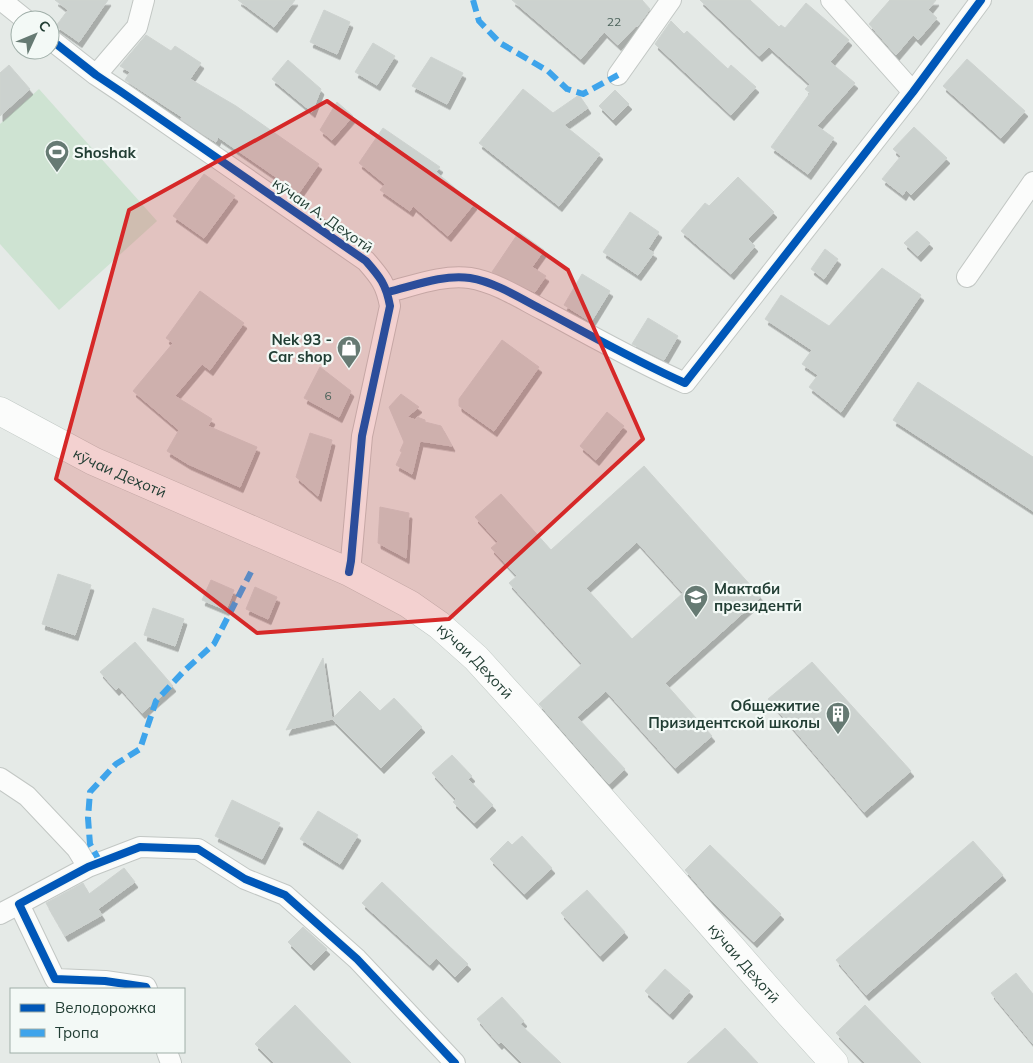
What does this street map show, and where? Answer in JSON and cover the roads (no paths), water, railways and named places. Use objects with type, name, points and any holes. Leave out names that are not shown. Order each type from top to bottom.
[{"type":"main road","name":"кӯчаи Деҳотӣ","points":[[0,411],[94,461],[349,572],[409,604],[439,625],[476,658],[526,713],[834,1063]]},
{"type":"street","points":[[1,0],[14,10]]},
{"type":"street","points":[[96,75],[137,27],[144,0]]},
{"type":"street","points":[[618,75],[671,0]]},
{"type":"street","points":[[831,0],[913,92]]},
{"type":"street","points":[[349,572],[362,436],[390,306],[388,292],[448,277],[470,278],[494,286],[517,297],[657,371],[686,383],[913,92],[981,0]]},
{"type":"street","name":"кӯчаи А. Деҳотӣ","points":[[60,47],[96,75],[366,261],[382,279],[388,292]]},
{"type":"street","points":[[967,277],[1033,182]]},
{"type":"street","points":[[0,778],[27,796],[77,849],[88,867]]},
{"type":"street","points":[[0,914],[88,867],[140,847],[198,849],[245,879],[285,895],[357,959],[455,1063]]},
{"type":"street","points":[[19,904],[55,979],[106,981],[146,988]]},
{"type":"place","name":"Shoshak","points":[[57,173]]},
{"type":"place","name":"Nek 93 - Car shop","points":[[349,369]]},
{"type":"place","name":"Мактаби президентӣ","points":[[696,618]]},
{"type":"place","name":"Общежитие Призидентской школы","points":[[838,735]]}]
